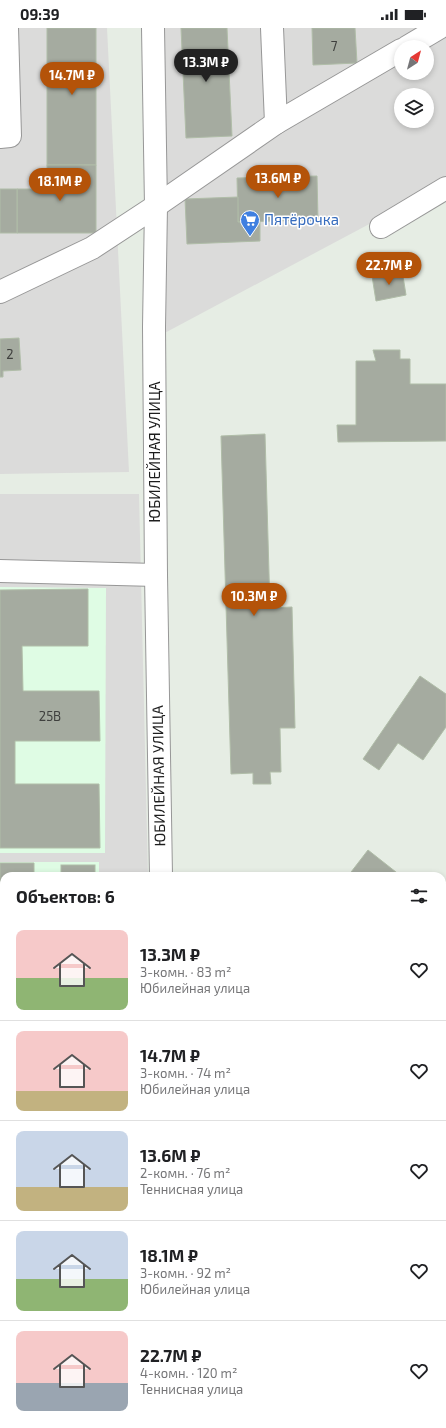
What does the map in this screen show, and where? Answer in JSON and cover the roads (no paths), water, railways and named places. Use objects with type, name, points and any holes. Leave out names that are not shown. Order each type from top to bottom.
[{"type":"street","points":[[0,137],[10,136],[6,28]]},
{"type":"street","name":"ЮБИЛЕЙНАЯ УЛИЦА","points":[[153,28],[156,206],[154,327],[156,575],[161,872]]},
{"type":"street","points":[[272,28],[276,123]]},
{"type":"street","points":[[419,40],[439,28]]},
{"type":"street","points":[[0,292],[92,248],[156,206],[276,123],[394,54]]},
{"type":"street","points":[[381,227],[446,188]]},
{"type":"street","points":[[0,571],[156,575]]},
{"type":"place","name":"Пятёрочка","points":[[250,237]]}]
